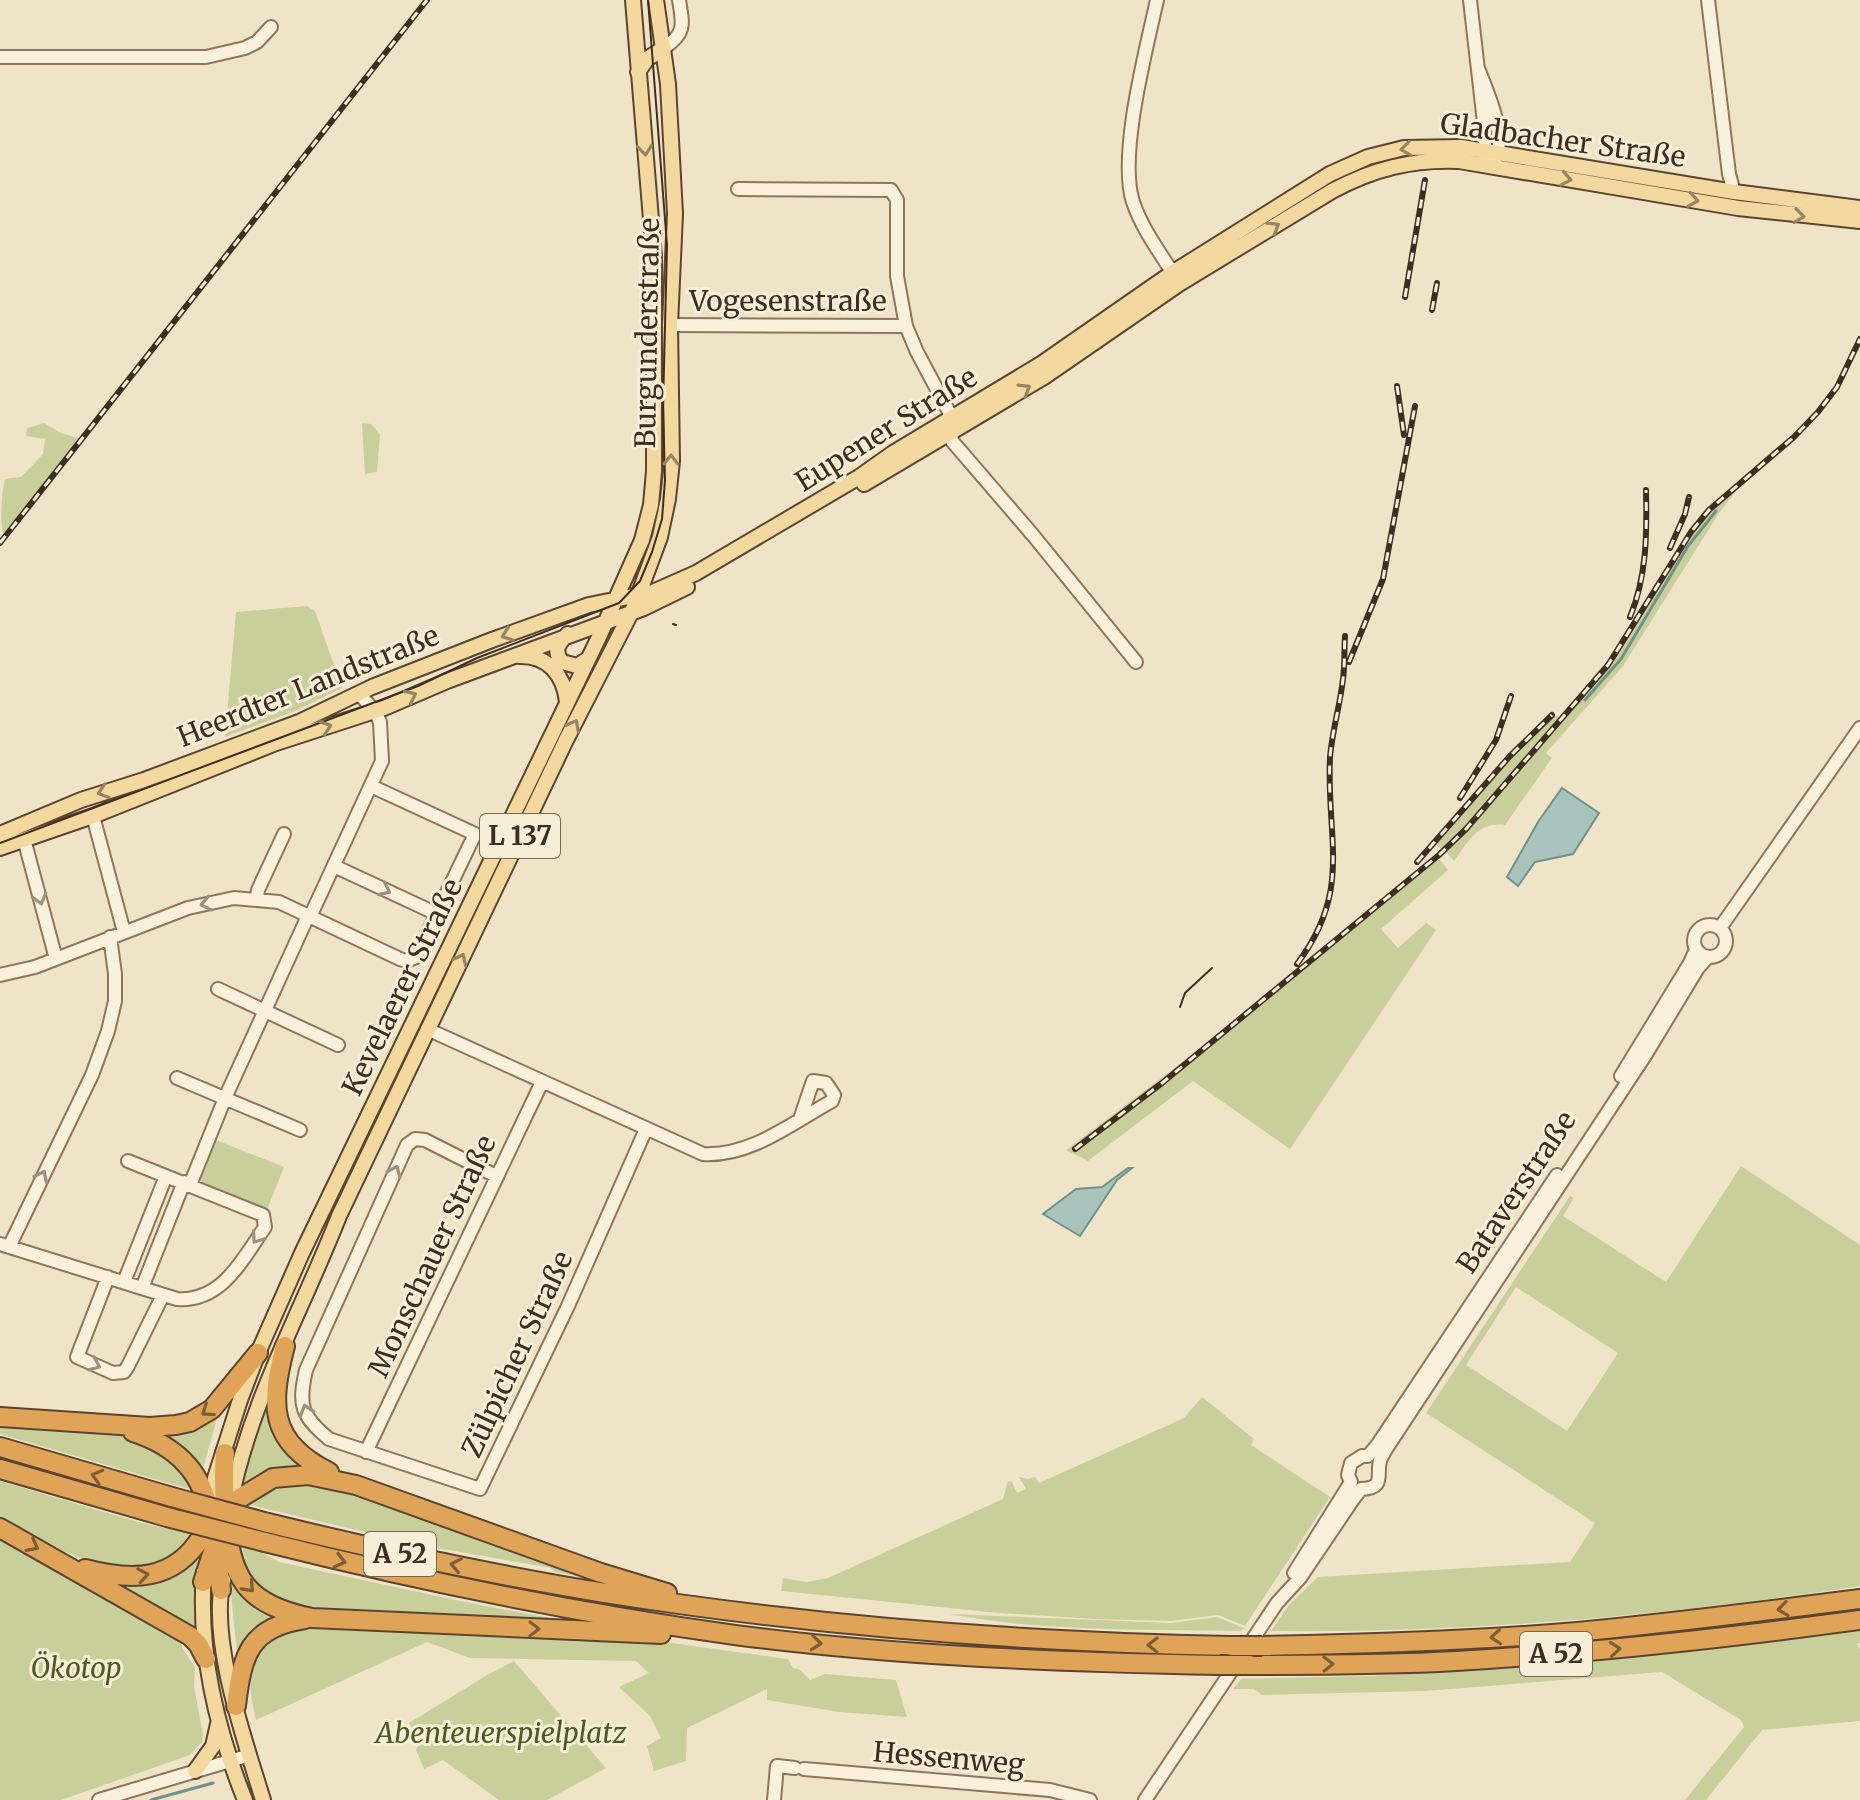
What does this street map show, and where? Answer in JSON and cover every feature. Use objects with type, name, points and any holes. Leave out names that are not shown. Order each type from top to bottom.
[{"type":"highway","points":[[285,1346],[274,1398],[278,1423],[295,1451],[312,1464],[356,1485],[601,1573],[744,1612]]},
{"type":"highway","points":[[0,1417],[164,1427],[190,1422],[221,1401],[258,1353]]},
{"type":"highway","points":[[108,1425],[148,1436],[178,1454],[200,1481],[230,1558],[247,1587],[275,1608],[312,1618],[738,1635]]},
{"type":"highway","name":"A 52","points":[[0,1447],[268,1523],[519,1578],[744,1612],[998,1638],[1231,1646],[1259,1640],[1410,1642],[1574,1632],[1860,1599]]},
{"type":"highway","points":[[203,1582],[215,1545],[218,1521],[230,1489],[225,1453]]},
{"type":"highway","name":"A 52","points":[[0,1469],[265,1542],[495,1595],[738,1635],[934,1655],[1220,1665],[1455,1661],[1716,1640],[1860,1620]]},
{"type":"highway","points":[[67,1564],[117,1577],[140,1577],[155,1573],[170,1567],[191,1551],[240,1498],[273,1478],[308,1475],[356,1485]]},
{"type":"highway","points":[[0,1528],[190,1636],[206,1659]]},
{"type":"highway","points":[[215,1545],[221,1590]]},
{"type":"highway","points":[[236,1706],[244,1661],[256,1640],[278,1625],[312,1618]]},
{"type":"main road","name":"L 137","points":[[656,0],[664,48]]},
{"type":"main road","name":"L 137","points":[[633,5],[638,72]]},
{"type":"main road","points":[[633,5],[643,40],[651,47],[664,48]]},
{"type":"main road","points":[[638,72],[647,59],[664,48]]},
{"type":"main road","name":"Burgunderstraße","points":[[632,612],[655,553],[671,478],[670,325],[675,214],[664,48]]},
{"type":"main road","name":"Burgunderstraße","points":[[615,600],[647,522],[654,471],[654,256],[638,72]]},
{"type":"main road","name":"Gladbacher Straße","points":[[1153,293],[1330,174],[1368,157],[1422,146],[1491,151],[1734,192],[1860,208]]},
{"type":"main road","name":"Gladbacher Straße","points":[[1176,278],[1358,178],[1410,162],[1459,161],[1738,208],[1860,221]]},
{"type":"main road","points":[[1734,192],[1738,208]]},
{"type":"main road","name":"Eupener Straße","points":[[632,612],[699,581],[951,426],[1153,293]]},
{"type":"main road","name":"Eupener Straße","points":[[639,596],[686,578],[951,426]]},
{"type":"main road","points":[[655,553],[655,564],[663,576],[668,579],[686,578]]},
{"type":"main road","points":[[589,605],[603,599],[624,582]]},
{"type":"main road","name":"Heerdter Landstraße","points":[[0,834],[81,800],[299,722],[457,653],[589,605],[639,596]]},
{"type":"main road","name":"Kevelaerer Straße","points":[[258,1353],[302,1253],[615,600]]},
{"type":"main road","name":"Heerdter Landstraße","points":[[0,848],[93,816],[276,743],[375,711],[568,634],[632,612]]},
{"type":"main road","name":"Kevelaerer Straße","points":[[285,1346],[339,1216],[427,1029],[566,740],[632,612]]},
{"type":"main road","points":[[568,634],[556,652],[562,662],[571,667],[588,658]]},
{"type":"main road","points":[[504,659],[532,656],[550,665],[561,679],[567,702]]},
{"type":"main road","name":"L 137","points":[[230,1489],[258,1401],[285,1346]]},
{"type":"main road","name":"L 137","points":[[258,1353],[215,1478],[226,1659],[263,1800]]},
{"type":"main road","name":"L 137","points":[[218,1521],[203,1582],[201,1604],[206,1659],[230,1762],[245,1800]]},
{"type":"main road","points":[[195,1771],[213,1746],[219,1719]]},
{"type":"street","points":[[664,48],[680,36],[679,0]]},
{"type":"street","points":[[1157,0],[1129,150],[1128,180],[1141,220],[1176,278]]},
{"type":"street","points":[[1470,0],[1485,131],[1491,151],[1485,159],[1489,166]]},
{"type":"street","points":[[1708,0],[1729,174],[1734,192]]},
{"type":"street","points":[[0,57],[206,57],[245,48],[257,42],[271,27]]},
{"type":"street","points":[[738,189],[891,190],[897,200],[897,276],[906,326],[949,412],[951,426]]},
{"type":"street","name":"Vogesenstraße","points":[[670,325],[906,326]]},
{"type":"street","name":"Eupener Straße","points":[[951,426],[952,441],[959,451],[1032,534],[1136,662]]},
{"type":"street","points":[[142,1288],[225,1098],[383,756],[382,727],[375,711],[359,694]]},
{"type":"street","name":"Bataverstraße","points":[[1720,928],[1860,728]]},
{"type":"street","points":[[0,975],[56,959],[208,902],[257,898],[279,902],[406,961],[416,957],[475,834],[371,786]]},
{"type":"street","points":[[93,816],[124,932]]},
{"type":"street","points":[[257,898],[284,834]]},
{"type":"street","points":[[24,839],[56,959]]},
{"type":"street","points":[[334,866],[437,914]]},
{"type":"street","name":"Bataverstraße","points":[[1373,1460],[1355,1459],[1351,1463],[1348,1475],[1356,1485],[1374,1486],[1378,1481],[1373,1460],[1627,1067],[1690,963],[1696,949],[1694,937],[1700,928],[1714,925],[1720,928],[1727,938],[1724,950],[1720,955],[1707,958],[1698,968],[1646,1054],[1373,1460]]},
{"type":"street","points":[[110,937],[115,1001],[108,1031],[92,1075],[4,1246],[177,1299],[192,1300],[207,1296],[238,1266],[265,1227],[263,1215],[128,1161]]},
{"type":"street","points":[[1696,949],[1707,958]]},
{"type":"street","points":[[218,989],[338,1045]]},
{"type":"street","points":[[427,1029],[703,1154],[732,1153],[749,1147],[800,1119]]},
{"type":"street","points":[[177,1078],[300,1130]]},
{"type":"street","name":"Monschauer Straße","points":[[366,1452],[542,1082]]},
{"type":"street","name":"Zülpicher Straße","points":[[366,1452],[480,1489],[568,1306],[646,1129]]},
{"type":"street","points":[[366,1452],[329,1439],[310,1424],[303,1409],[301,1392],[306,1370],[407,1145],[415,1139],[425,1140],[496,1176]]},
{"type":"street","points":[[124,1282],[166,1176]]},
{"type":"street","points":[[108,1277],[77,1357],[113,1373],[124,1372],[128,1366],[163,1295]]},
{"type":"street","name":"Bataverstraße","points":[[1145,1800],[1259,1640],[1277,1603],[1300,1578],[1356,1485]]},
{"type":"street","points":[[99,1800],[250,1755]]},
{"type":"street","name":"Hessenweg","points":[[774,1800],[777,1766],[1050,1790],[1090,1800]]},
{"type":"green space","points":[[44,423],[61,433],[81,439],[3,534],[1,507],[5,479],[21,477],[43,454],[45,439],[26,436],[27,428]]},
{"type":"green space","points":[[362,423],[371,424],[380,434],[377,472],[365,474]]},
{"type":"green space","points":[[1739,487],[1719,513],[1623,666],[1546,753],[1552,758],[1505,825],[1488,826],[1475,834],[1454,861],[1446,852],[1610,666],[1693,533],[1712,510]]},
{"type":"green space","points":[[307,606],[315,611],[342,688],[295,711],[225,737],[236,612]]},
{"type":"green space","points":[[1554,715],[1559,718],[1468,823],[1442,849],[1436,845],[1514,755]]},
{"type":"green space","points":[[1439,859],[1448,870],[1381,929],[1398,948],[1426,923],[1436,930],[1290,1149],[1193,1081],[1088,1161],[1066,1150],[1278,990]]},
{"type":"green space","points":[[216,1140],[284,1167],[267,1210],[202,1184],[200,1179]]},
{"type":"green space","points":[[1741,1166],[1860,1245],[1860,1586],[1714,1606],[1493,1626],[1271,1631],[1288,1606],[1318,1577],[1570,1562],[1595,1523],[1426,1413],[1570,1196],[1574,1198],[1563,1216],[1666,1282]],"holes":[[[1516,1287],[1618,1353],[1567,1431],[1466,1365]]]},
{"type":"green space","points":[[268,1395],[307,1465],[240,1493]]},
{"type":"green space","points":[[1202,1397],[1254,1439],[1251,1445],[1330,1497],[1245,1626],[1218,1615],[1172,1621],[1095,1619],[999,1613],[781,1591],[783,1578],[807,1582],[828,1578],[1003,1499],[1008,1481],[1012,1482],[1017,1493],[1026,1489],[1019,1477],[1035,1477],[1039,1483],[1184,1418]]},
{"type":"green space","points":[[220,1408],[202,1472],[180,1443],[161,1431]]},
{"type":"green space","points":[[0,1423],[92,1428],[140,1438],[175,1458],[194,1484],[189,1489],[0,1434]]},
{"type":"green space","points":[[313,1479],[603,1581],[555,1572],[551,1568],[420,1545],[246,1504],[263,1487]]},
{"type":"green space","points":[[0,1481],[138,1522],[196,1535],[181,1551],[157,1565],[134,1569],[88,1561],[0,1517]]},
{"type":"green space","name":"Ökotop","points":[[0,1541],[182,1637],[182,1648],[195,1667],[194,1687],[203,1734],[202,1742],[190,1755],[61,1800],[0,1800]]},
{"type":"green space","points":[[242,1547],[259,1551],[279,1562],[599,1627],[314,1612],[272,1599],[243,1571],[246,1564]]},
{"type":"green space","points":[[201,1548],[196,1596],[198,1635],[103,1583],[147,1584],[168,1575]]},
{"type":"green space","points":[[229,1575],[257,1608],[280,1620],[238,1663]]},
{"type":"green space","points":[[949,1614],[1171,1623],[1217,1617],[1244,1628],[1240,1631],[1094,1628],[1021,1624]]},
{"type":"green space","points":[[310,1627],[650,1640],[788,1659],[793,1668],[799,1669],[810,1680],[825,1674],[896,1680],[907,1717],[839,1712],[767,1700],[767,1689],[687,1728],[686,1761],[654,1771],[647,1746],[661,1738],[650,1716],[619,1687],[649,1673],[636,1661],[470,1658],[427,1642],[256,1720],[250,1683],[255,1656],[262,1645],[274,1637]]},
{"type":"green space","points":[[1860,1630],[1860,1643],[1857,1644],[1860,1649],[1860,1721],[1762,1730],[1706,1800],[1685,1800],[1744,1727],[1741,1720],[1662,1672],[1425,1691],[1262,1695],[1254,1689],[1233,1689],[1241,1679],[1370,1676],[1576,1664]]},
{"type":"green space","name":"Abenteuerspielplatz","points":[[514,1661],[606,1768],[547,1800],[499,1800],[443,1760],[424,1769],[416,1750],[420,1741],[409,1723]]},
{"type":"water","points":[[1562,788],[1599,813],[1573,854],[1535,862],[1518,886],[1507,877],[1538,822]]},
{"type":"water","points":[[1132,1168],[1117,1180],[1080,1236],[1043,1214],[1076,1189],[1102,1187]]},
{"type":"waterway","points":[[1585,700],[1621,659],[1688,546],[1716,511]]},
{"type":"waterway","points":[[151,1800],[213,1783]]},
{"type":"tram line","points":[[0,843],[418,686],[477,658],[619,603],[640,581],[662,519],[665,480],[663,407],[667,245],[648,0]]},
{"type":"tram line","points":[[1180,1007],[1185,993],[1212,968]]},
{"type":"railway","points":[[0,543],[427,0]]},
{"type":"railway","points":[[1405,297],[1425,180]]},
{"type":"railway","points":[[1432,310],[1437,283]]},
{"type":"railway","points":[[1075,1149],[1162,1083],[1439,855],[1466,829],[1608,665],[1691,532],[1709,510],[1794,437],[1818,412],[1837,387],[1860,339]]},
{"type":"railway","points":[[1397,386],[1404,435]]},
{"type":"railway","points":[[1349,662],[1383,579],[1415,406]]},
{"type":"railway","points":[[1630,617],[1643,570],[1646,490]]},
{"type":"railway","points":[[1670,548],[1689,497]]},
{"type":"railway","points":[[1297,964],[1314,937],[1331,888],[1330,758],[1343,679],[1345,636]]},
{"type":"railway","points":[[1460,798],[1496,740],[1511,696]]},
{"type":"railway","points":[[1417,862],[1510,756],[1552,715]]}]
